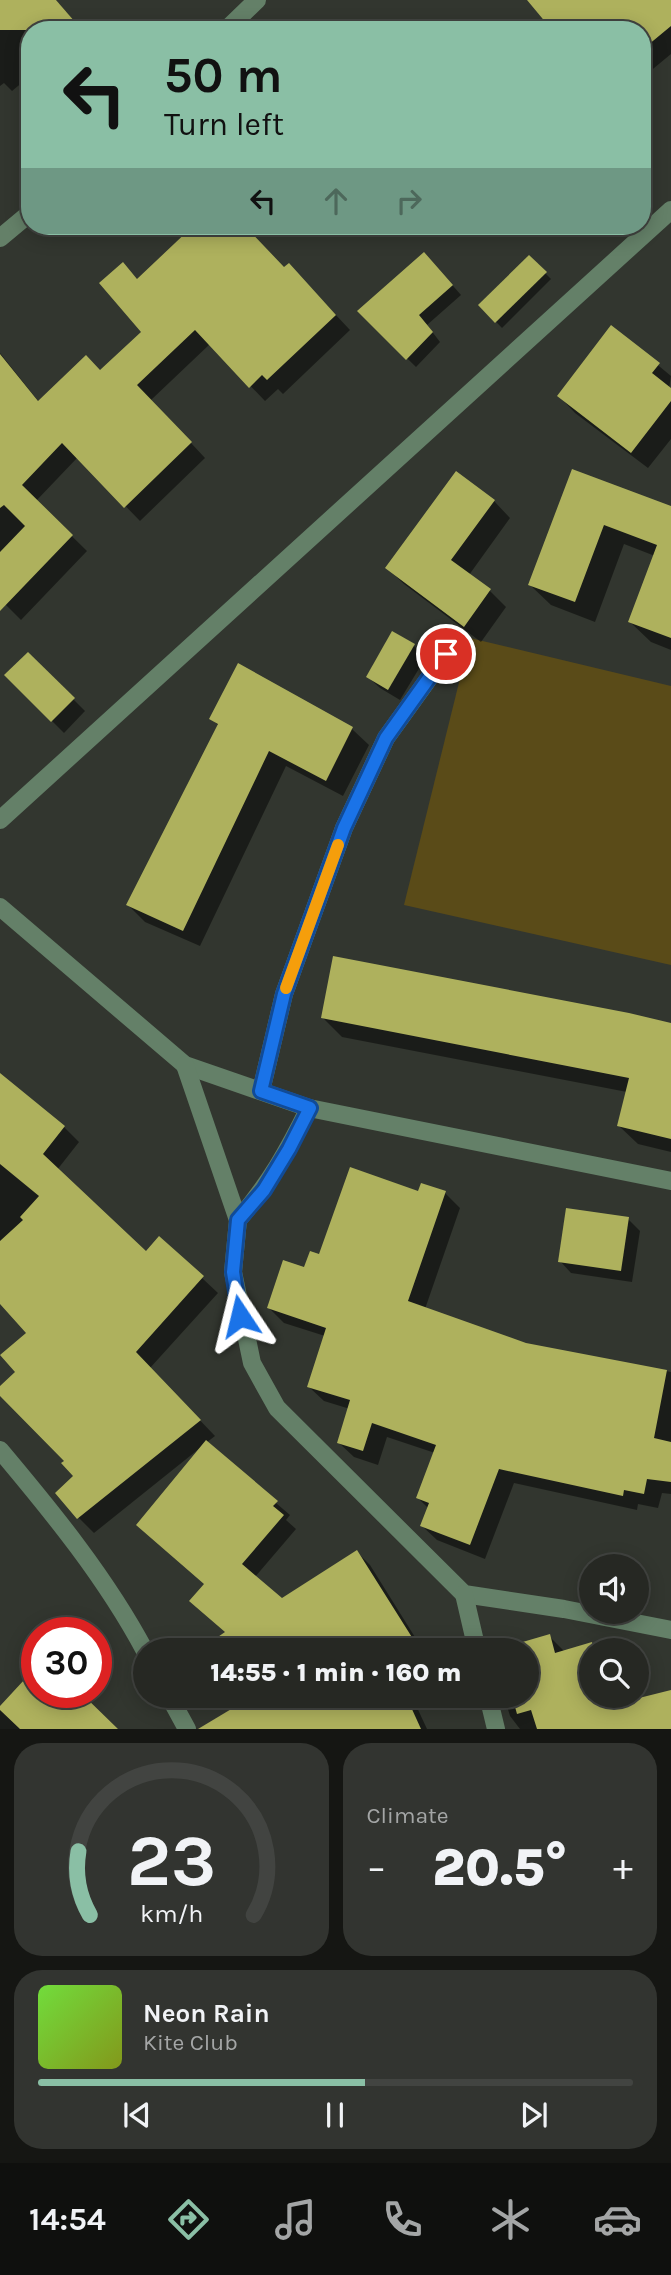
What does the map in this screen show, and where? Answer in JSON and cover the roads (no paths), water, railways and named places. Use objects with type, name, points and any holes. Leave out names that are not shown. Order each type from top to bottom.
[{"type":"street","points":[[235,21],[257,0]]},
{"type":"street","points":[[651,228],[671,210]]},
{"type":"street","points":[[0,238],[21,220]]},
{"type":"street","points":[[0,820],[644,235]]},
{"type":"street","points":[[261,1091],[284,994],[344,828],[386,738],[455,642]]},
{"type":"street","points":[[0,907],[185,1065],[310,1108],[671,1181]]},
{"type":"street","points":[[185,1065],[238,1220],[233,1272],[240,1316],[252,1363],[276,1408],[464,1594],[474,1638]]},
{"type":"street","points":[[238,1220],[264,1190],[310,1108]]},
{"type":"street","points":[[3,1459],[82,1552],[127,1617],[138,1638]]},
{"type":"street","points":[[464,1594],[564,1609],[671,1630]]},
{"type":"street","points":[[176,1708],[187,1729]]},
{"type":"street","points":[[491,1708],[496,1729]]}]
